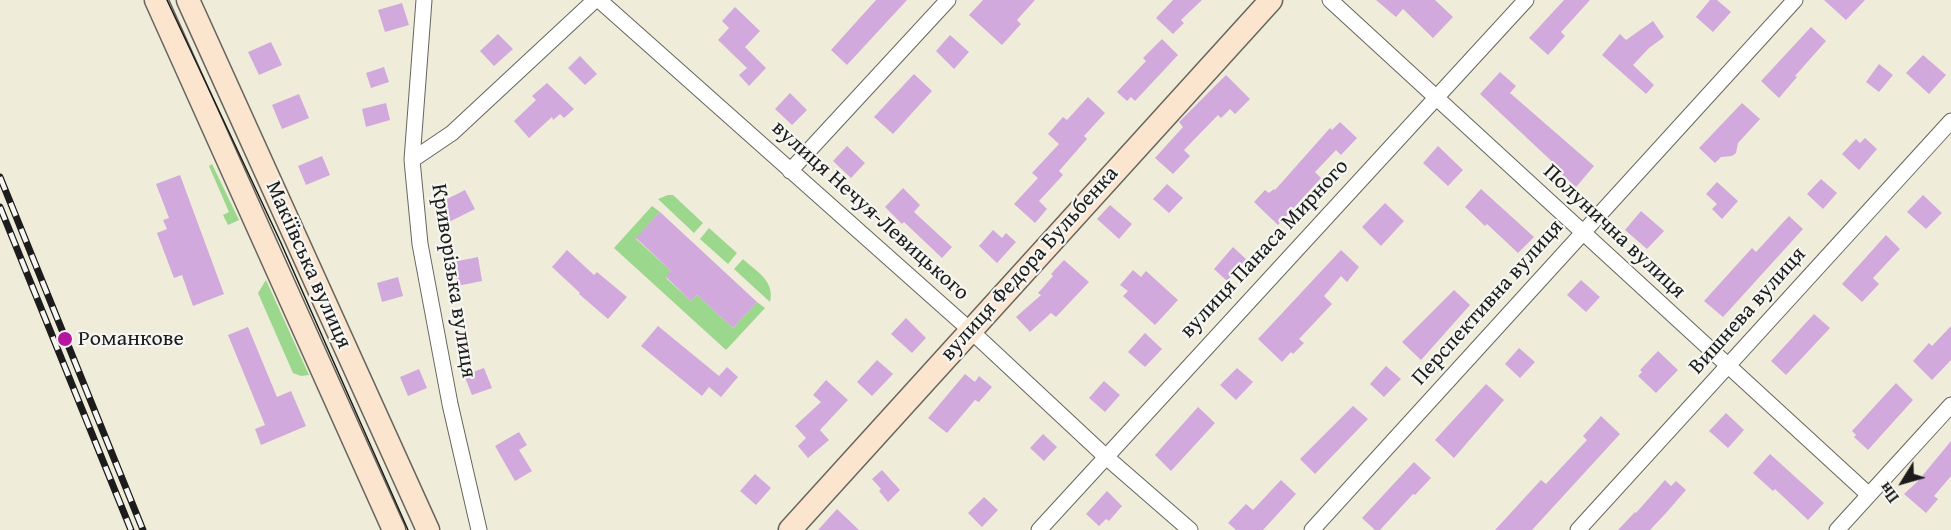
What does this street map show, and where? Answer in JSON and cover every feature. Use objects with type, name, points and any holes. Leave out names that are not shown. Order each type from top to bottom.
[{"type":"main road","name":"Макіївська вулиця","points":[[156,0],[394,530]]},
{"type":"main road","name":"Макіївська вулиця","points":[[188,0],[428,530]]},
{"type":"main road","name":"вулиця Федора Бульбенка","points":[[790,530],[1271,0]]},
{"type":"main road","points":[[268,249],[295,237]]},
{"type":"main road","points":[[323,372],[351,360]]},
{"type":"street","name":"Криворізька вулиця","points":[[424,0],[412,160],[420,244],[450,404],[479,530]]},
{"type":"street","points":[[412,160],[452,133],[597,0]]},
{"type":"street","name":"вулиця Нечуя-Левицького","points":[[597,0],[970,330],[1105,456],[1190,530]]},
{"type":"street","points":[[790,171],[948,0]]},
{"type":"street","name":"Полунична вулиця","points":[[1330,0],[1869,495]]},
{"type":"street","name":"вулиця Панаса Мирного","points":[[1039,530],[1526,0]]},
{"type":"street","name":"Перспективна вулиця","points":[[1312,530],[1795,0]]},
{"type":"street","name":"Вишнева вулиця","points":[[1578,530],[1951,121]]},
{"type":"street","points":[[1837,530],[1951,405]]},
{"type":"green space","points":[[212,164],[239,220],[228,225],[223,215],[229,212],[209,166]]},
{"type":"green space","points":[[673,195],[703,223],[694,233],[658,199]]},
{"type":"green space","points":[[652,206],[660,212],[636,239],[671,271],[666,278],[691,301],[697,295],[733,328],[757,302],[765,308],[726,350],[614,248]]},
{"type":"green space","points":[[709,228],[737,253],[728,264],[700,239]]},
{"type":"green space","points":[[743,259],[764,277],[770,288],[770,302],[734,269]]},
{"type":"green space","points":[[266,280],[309,375],[301,376],[293,373],[258,293]]},
{"type":"building","points":[[876,0],[907,0],[847,65],[831,50]]},
{"type":"building","points":[[983,0],[1035,0],[1017,20],[1021,24],[1002,45],[969,15]]},
{"type":"building","points":[[1173,0],[1202,0],[1181,20],[1184,23],[1173,34],[1156,18]]},
{"type":"building","points":[[1376,0],[1435,0],[1453,17],[1433,38],[1403,9],[1396,17]]},
{"type":"building","points":[[1564,0],[1590,0],[1561,32],[1565,36],[1548,55],[1529,38]]},
{"type":"building","points":[[1710,0],[1717,0],[1731,12],[1713,32],[1696,17]]},
{"type":"building","points":[[1824,0],[1865,0],[1846,20]]},
{"type":"building","points":[[402,3],[409,25],[385,32],[378,10]]},
{"type":"building","points":[[735,7],[760,31],[745,47],[766,68],[749,86],[739,75],[747,68],[718,40],[729,28],[722,21]]},
{"type":"building","points":[[1653,21],[1664,37],[1649,48],[1633,65],[1654,85],[1646,94],[1602,55],[1620,34],[1626,40]]},
{"type":"building","points":[[1811,27],[1826,41],[1779,98],[1761,81]]},
{"type":"building","points":[[498,34],[513,49],[494,66],[480,51]]},
{"type":"building","points":[[950,35],[969,52],[954,69],[936,51]]},
{"type":"building","points":[[1162,39],[1178,55],[1135,101],[1131,97],[1127,101],[1117,92],[1146,61],[1143,58]]},
{"type":"building","points":[[271,42],[282,65],[259,75],[248,52]]},
{"type":"building","points":[[1923,55],[1946,75],[1929,94],[1906,73]]},
{"type":"building","points":[[580,56],[597,74],[585,85],[568,68]]},
{"type":"building","points":[[1879,64],[1893,75],[1879,92],[1866,82]]},
{"type":"building","points":[[384,67],[389,82],[371,88],[366,73]]},
{"type":"building","points":[[1500,72],[1516,86],[1510,93],[1594,166],[1576,187],[1480,94]]},
{"type":"building","points":[[914,74],[932,91],[893,134],[874,117]]},
{"type":"building","points":[[1226,75],[1250,99],[1235,114],[1230,109],[1221,118],[1218,115],[1184,150],[1190,156],[1173,174],[1155,158],[1183,127],[1179,122]]},
{"type":"building","points":[[547,83],[574,109],[564,118],[560,114],[553,120],[552,117],[529,138],[514,121],[536,100],[532,96]]},
{"type":"building","points":[[790,93],[807,110],[792,125],[775,109]]},
{"type":"building","points":[[299,94],[309,118],[282,129],[272,105]]},
{"type":"building","points":[[1088,97],[1105,113],[1084,136],[1087,139],[1059,171],[1063,175],[1039,201],[1047,209],[1035,223],[1014,204],[1038,178],[1032,173],[1059,144],[1048,134],[1063,117],[1067,120]]},
{"type":"building","points":[[386,103],[390,120],[366,127],[362,109]]},
{"type":"building","points":[[1742,103],[1760,119],[1738,143],[1736,153],[1732,156],[1721,157],[1715,163],[1699,148]]},
{"type":"building","points":[[1340,122],[1357,138],[1341,155],[1336,150],[1315,172],[1321,178],[1278,225],[1254,202],[1265,190],[1269,193],[1275,190],[1330,128],[1332,130]]},
{"type":"building","points":[[1865,138],[1877,149],[1859,170],[1842,154],[1856,139],[1860,143]]},
{"type":"building","points":[[847,146],[865,163],[851,178],[833,161]]},
{"type":"building","points":[[1438,146],[1463,170],[1448,186],[1423,163]]},
{"type":"building","points":[[322,156],[330,175],[306,185],[298,166]]},
{"type":"building","points":[[180,175],[224,294],[193,306],[182,275],[174,278],[157,233],[167,229],[163,220],[169,218],[156,184]]},
{"type":"building","points":[[1821,179],[1837,193],[1823,209],[1807,194]]},
{"type":"building","points":[[1717,182],[1738,201],[1722,219],[1712,209],[1717,204],[1706,194]]},
{"type":"building","points":[[1167,184],[1183,198],[1169,213],[1153,199]]},
{"type":"building","points":[[903,188],[920,205],[914,212],[952,247],[942,258],[885,207]]},
{"type":"building","points":[[1481,189],[1534,237],[1518,253],[1465,207]]},
{"type":"building","points":[[465,190],[475,209],[447,223],[437,204]]},
{"type":"building","points":[[1923,195],[1942,213],[1926,229],[1907,212]]},
{"type":"building","points":[[1385,203],[1404,221],[1381,246],[1362,227]]},
{"type":"building","points":[[1110,205],[1132,224],[1119,239],[1097,219]]},
{"type":"building","points":[[1641,211],[1664,231],[1647,249],[1625,230]]},
{"type":"building","points":[[660,212],[757,302],[733,328],[697,295],[691,301],[666,277],[671,271],[636,238]]},
{"type":"building","points":[[1789,216],[1803,229],[1723,317],[1704,301],[1752,248],[1756,252]]},
{"type":"building","points":[[993,230],[1002,238],[1006,233],[1016,242],[997,263],[979,246]]},
{"type":"building","points":[[1886,235],[1900,249],[1873,278],[1879,284],[1862,302],[1842,284]]},
{"type":"building","points":[[1233,247],[1246,259],[1227,281],[1214,269]]},
{"type":"building","points":[[567,250],[594,275],[597,272],[627,297],[608,319],[552,267]]},
{"type":"building","points":[[1341,250],[1359,267],[1347,282],[1341,276],[1324,296],[1332,304],[1299,339],[1304,343],[1282,362],[1258,339]]},
{"type":"building","points":[[478,257],[482,281],[457,286],[453,262]]},
{"type":"building","points":[[1064,260],[1089,282],[1056,317],[1051,313],[1030,332],[1016,317],[1041,295],[1038,293]]},
{"type":"building","points":[[1133,270],[1141,277],[1146,271],[1178,300],[1155,325],[1123,296],[1128,291],[1120,285]]},
{"type":"building","points":[[398,277],[403,296],[382,302],[377,283]]},
{"type":"building","points":[[1581,280],[1600,297],[1586,312],[1567,295]]},
{"type":"building","points":[[1454,290],[1470,305],[1421,360],[1402,342]]},
{"type":"building","points":[[1814,314],[1830,328],[1786,375],[1771,361]]},
{"type":"building","points":[[906,318],[926,338],[912,353],[891,334]]},
{"type":"building","points":[[658,326],[719,376],[727,367],[738,377],[721,397],[709,387],[702,396],[641,346]]},
{"type":"building","points":[[1951,326],[1951,360],[1932,380],[1913,361],[1929,343],[1932,346]]},
{"type":"building","points":[[248,327],[277,397],[291,391],[306,426],[261,445],[255,429],[265,425],[228,335]]},
{"type":"building","points":[[1145,333],[1162,349],[1145,367],[1128,352]]},
{"type":"building","points":[[1519,348],[1535,362],[1520,378],[1505,364]]},
{"type":"building","points":[[1658,351],[1678,370],[1656,393],[1638,376],[1642,372],[1640,370]]},
{"type":"building","points":[[877,360],[893,374],[872,396],[857,382]]},
{"type":"building","points":[[1386,366],[1401,379],[1384,397],[1370,384]]},
{"type":"building","points":[[484,368],[492,388],[472,395],[464,375]]},
{"type":"building","points":[[1237,368],[1253,382],[1236,400],[1220,385]]},
{"type":"building","points":[[419,369],[427,388],[408,396],[400,377]]},
{"type":"building","points":[[965,374],[975,382],[979,376],[992,387],[979,402],[975,400],[947,433],[928,418]]},
{"type":"building","points":[[826,380],[848,400],[820,430],[829,440],[808,458],[798,446],[806,438],[795,426],[821,402],[813,395]]},
{"type":"building","points":[[1104,381],[1120,395],[1105,412],[1089,398]]},
{"type":"building","points":[[1896,383],[1913,400],[1868,450],[1854,437],[1856,435],[1852,431]]},
{"type":"building","points":[[1486,384],[1504,400],[1454,458],[1435,440]]},
{"type":"building","points":[[1353,406],[1368,419],[1315,474],[1300,459]]},
{"type":"building","points":[[1198,407],[1215,423],[1171,471],[1155,455]]},
{"type":"building","points":[[1726,413],[1744,430],[1728,448],[1709,431]]},
{"type":"building","points":[[1601,416],[1620,434],[1532,530],[1495,530],[1541,480],[1546,484],[1587,440],[1583,436]]},
{"type":"building","points":[[519,432],[527,445],[519,450],[532,471],[515,481],[495,446]]},
{"type":"building","points":[[1043,434],[1057,447],[1044,461],[1030,448]]},
{"type":"building","points":[[1951,441],[1951,476],[1934,496],[1938,499],[1926,513],[1904,494],[1918,481]]},
{"type":"building","points":[[1770,454],[1824,503],[1808,520],[1775,489],[1773,491],[1753,473]]},
{"type":"building","points":[[1414,462],[1431,478],[1380,530],[1375,530],[1362,518]]},
{"type":"building","points":[[882,470],[900,490],[888,502],[872,479]]},
{"type":"building","points":[[755,474],[771,488],[756,505],[740,491]]},
{"type":"building","points":[[1281,480],[1296,494],[1263,530],[1236,530],[1228,523],[1246,504],[1253,510]]},
{"type":"building","points":[[1665,480],[1671,486],[1676,481],[1686,490],[1666,513],[1650,530],[1618,530],[1636,513]]},
{"type":"building","points":[[1107,491],[1122,506],[1109,521],[1106,519],[1099,526],[1086,514]]},
{"type":"building","points":[[984,497],[998,510],[982,527],[968,513]]},
{"type":"building","points":[[837,509],[859,530],[818,530]]},
{"type":"tram line","points":[[167,0],[281,243],[408,530]]},
{"type":"railway","points":[[0,177],[143,530]]},
{"type":"railway","points":[[0,207],[131,530]]},
{"type":"place","name":"Романкове","points":[[65,339]]}]
